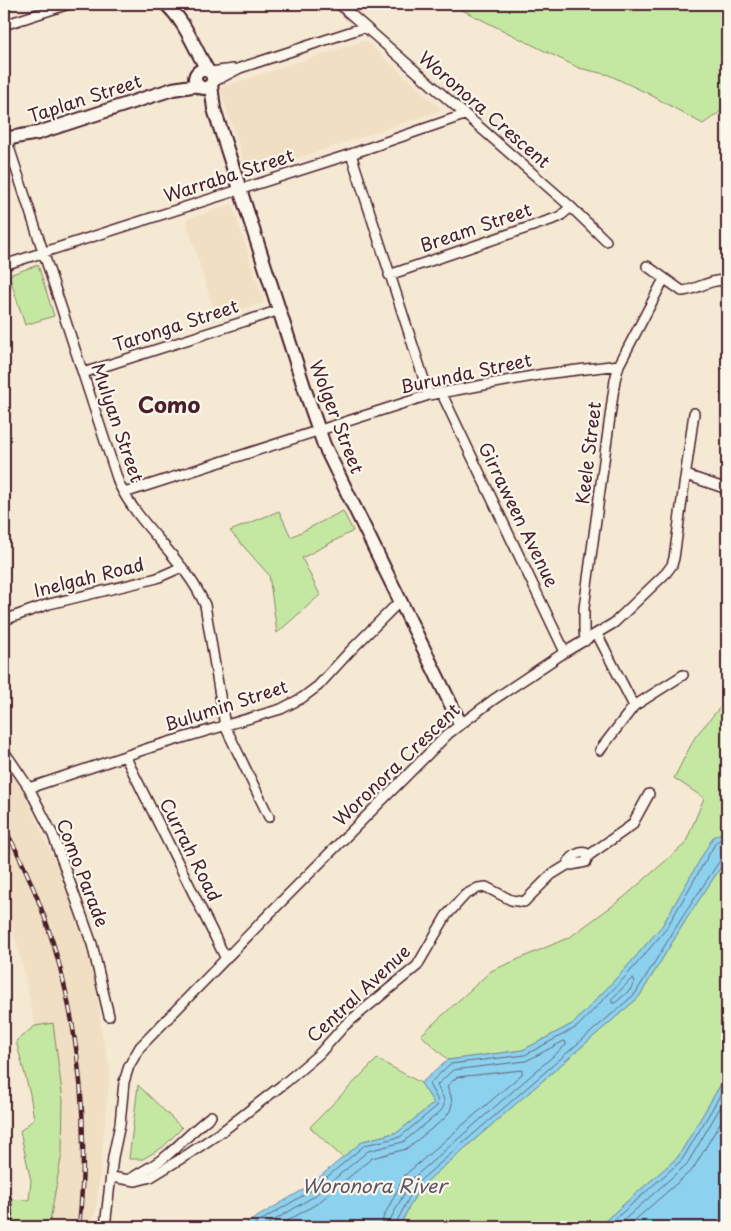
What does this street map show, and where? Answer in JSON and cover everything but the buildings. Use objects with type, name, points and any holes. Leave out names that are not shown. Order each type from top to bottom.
[{"type":"street","points":[[4,25],[68,4]]},
{"type":"street","name":"Wolger Street","points":[[166,4],[182,21],[195,49],[319,431],[333,464],[460,723]]},
{"type":"street","name":"Woronora Crescent","points":[[339,4],[570,207],[606,241]]},
{"type":"street","name":"Taplan Street","points":[[4,137],[25,136],[44,132],[365,27]]},
{"type":"street","name":"Warraba Street","points":[[4,265],[241,190],[464,115]]},
{"type":"street","name":"Mulyan Street","points":[[4,137],[111,461],[124,493],[137,513],[198,588],[206,605],[225,726],[269,817]]},
{"type":"street","points":[[351,154],[429,394]]},
{"type":"street","name":"Bream Street","points":[[389,275],[559,218],[570,207]]},
{"type":"street","points":[[646,266],[682,291],[691,290],[717,280],[727,281]]},
{"type":"street","name":"Keele Street","points":[[585,641],[584,608],[610,414],[619,365],[664,279]]},
{"type":"street","name":"Taronga Street","points":[[83,373],[280,310]]},
{"type":"street","name":"Burunda Street","points":[[124,493],[429,394],[544,374],[619,365]]},
{"type":"street","name":"Girraween Avenue","points":[[441,392],[565,652]]},
{"type":"street","name":"Woronora Crescent","points":[[110,1177],[120,1124],[124,1082],[129,1066],[140,1047],[460,723],[565,652],[597,634],[627,612],[662,578],[672,565],[694,413]]},
{"type":"street","points":[[686,475],[727,489]]},
{"type":"street","name":"Inelgah Road","points":[[4,620],[49,604],[157,578],[182,567]]},
{"type":"street","name":"Bulumin Street","points":[[29,788],[124,756],[281,709],[302,698],[318,686],[400,601]]},
{"type":"street","points":[[597,634],[634,706]]},
{"type":"street","points":[[600,750],[634,706],[683,675]]},
{"type":"street","name":"Como Parade","points":[[4,751],[29,788],[53,835],[63,860],[92,944],[109,1016]]},
{"type":"street","name":"Currah Road","points":[[124,756],[226,959]]},
{"type":"street","name":"Central Avenue","points":[[110,1177],[136,1181],[150,1177],[224,1130],[302,1069],[319,1054],[345,1025],[417,966],[446,916],[465,895],[472,890],[486,888],[511,900],[524,902],[551,875],[568,864],[578,854],[583,852],[588,856],[632,825],[649,794]]},
{"type":"street","points":[[128,1180],[144,1172],[172,1152],[186,1137],[211,1116]]},
{"type":"street","points":[[105,1227],[110,1177]]},
{"type":"street","points":[[4,1198],[6,1227]]},
{"type":"shaded area","points":[[363,41],[367,42],[442,110],[250,174],[247,171],[220,89]]},
{"type":"shaded area","points":[[232,204],[264,303],[216,317],[186,220]]},
{"type":"shaded area","points":[[4,761],[23,790],[66,886],[84,935],[97,983],[101,1029],[110,1070],[97,1203],[92,1227],[23,1227],[31,1181],[20,1131],[34,1119],[30,1094],[16,1041],[35,1026],[23,967],[4,904]]},
{"type":"green space","points":[[450,4],[710,4],[727,14],[727,107],[703,124],[649,94],[609,75],[579,68]]},
{"type":"green space","points":[[38,265],[54,316],[25,325],[9,275]]},
{"type":"green space","points":[[279,511],[291,537],[343,511],[353,531],[302,558],[320,595],[277,633],[269,575],[230,531]]},
{"type":"green space","points":[[727,699],[727,830],[713,838],[662,926],[574,1023],[523,1050],[448,1060],[421,1035],[491,971],[570,937],[623,898],[685,844],[704,798],[674,778],[695,737]]},
{"type":"green space","points":[[727,858],[727,1074],[678,1157],[598,1227],[399,1227],[419,1188],[639,997],[687,918]]},
{"type":"green space","points":[[53,1023],[63,1100],[62,1153],[50,1221],[38,1223],[37,1227],[14,1227],[8,1199],[29,1200],[31,1181],[20,1131],[34,1119],[30,1094],[16,1041],[35,1026]]},
{"type":"green space","points":[[377,1059],[421,1083],[434,1103],[398,1132],[363,1141],[343,1158],[310,1127]]},
{"type":"green space","points":[[138,1085],[182,1128],[163,1147],[143,1159],[129,1159]]},
{"type":"water","name":"Woronora River","points":[[727,830],[727,858],[687,918],[639,997],[419,1188],[399,1227],[240,1227],[306,1188],[363,1141],[398,1132],[434,1103],[421,1083],[448,1060],[523,1050],[574,1023],[662,926],[713,837]]},
{"type":"water","points":[[727,1074],[727,1227],[598,1227],[678,1157]]},
{"type":"railway","points":[[4,827],[27,873],[46,921],[61,971],[72,1021],[83,1124],[83,1176],[79,1227]]},
{"type":"district","name":"Como","points":[[169,405]]}]
